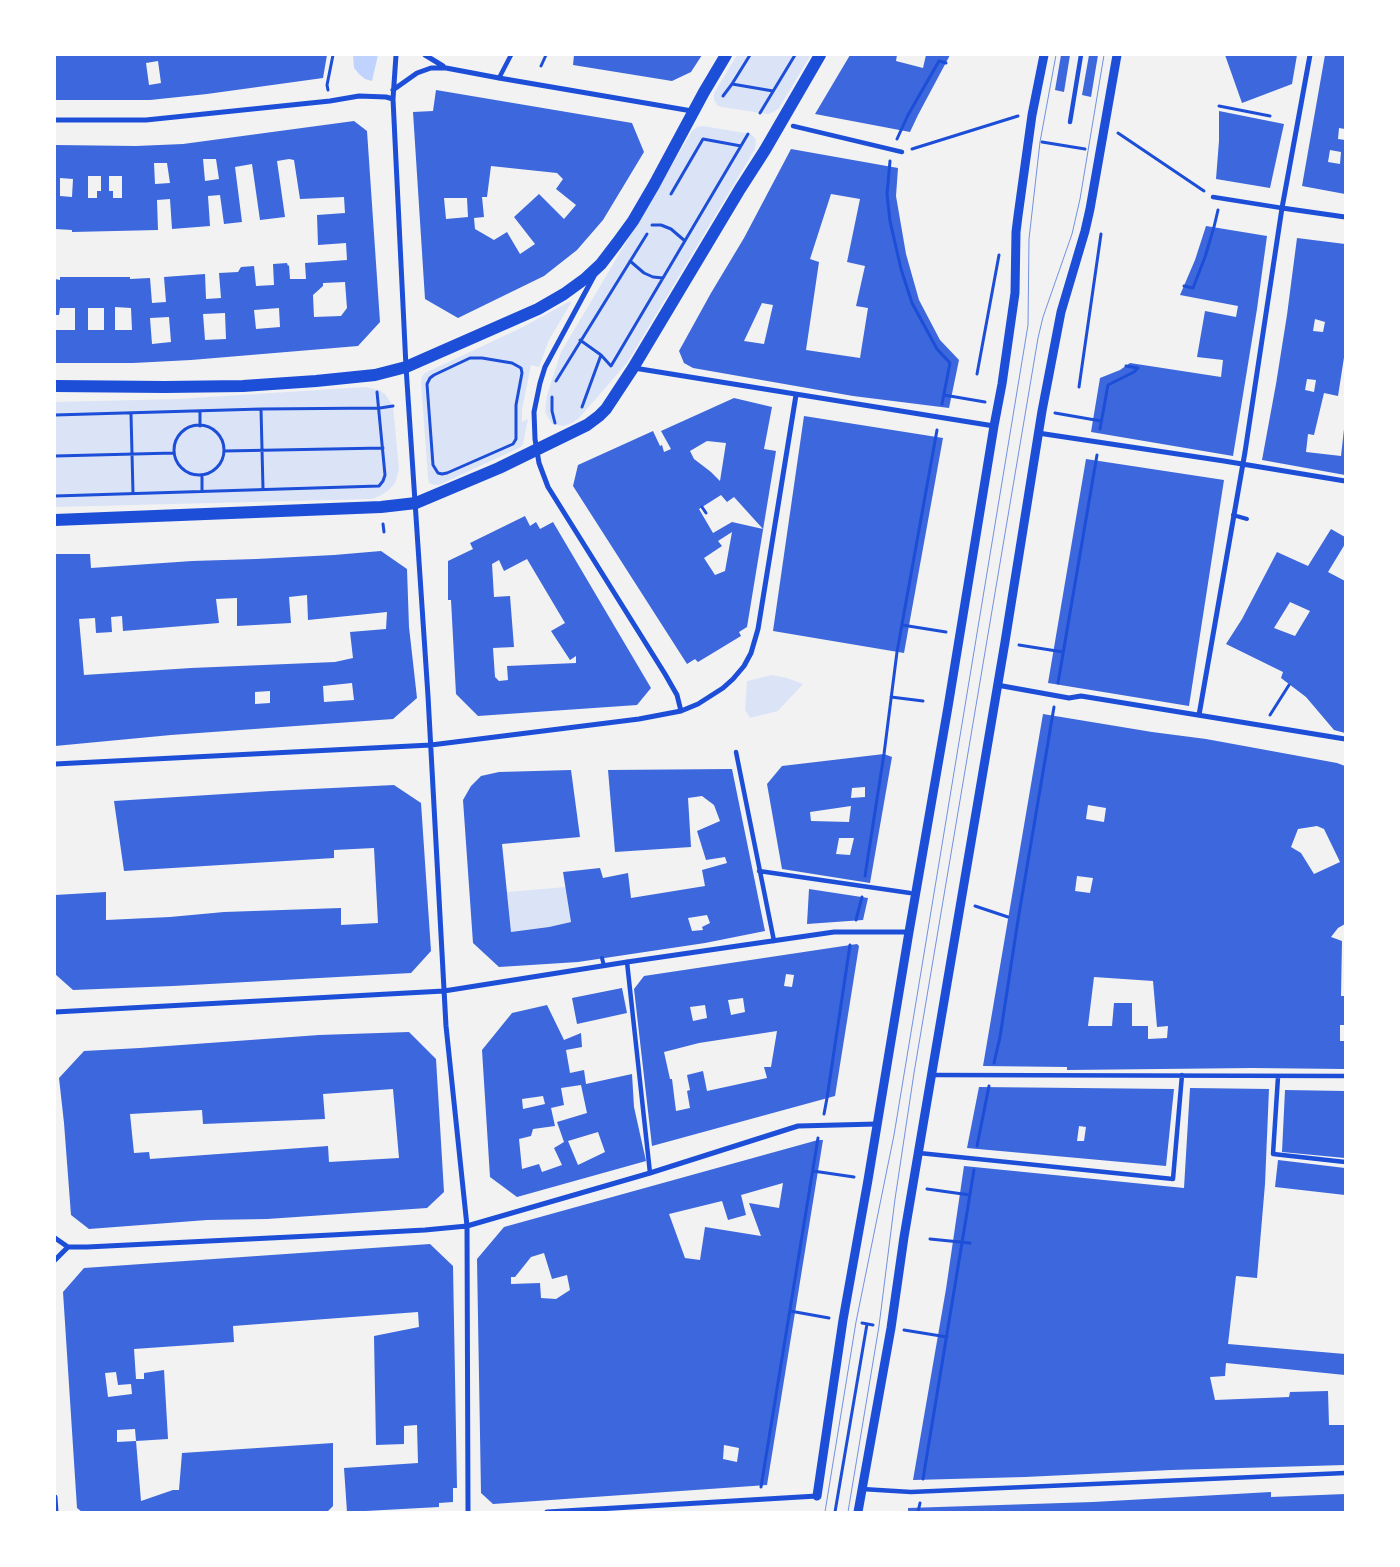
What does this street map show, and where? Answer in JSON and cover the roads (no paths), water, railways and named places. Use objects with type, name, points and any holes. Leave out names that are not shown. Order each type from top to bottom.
[{"type":"main road","points":[[55,386],[165,387],[252,385],[316,381],[375,374],[406,367],[538,308],[575,287],[601,264],[632,222],[726,55]]},
{"type":"main road","points":[[55,520],[371,508],[416,503],[456,487],[566,436],[599,416],[606,409],[633,368],[765,150],[820,55]]},
{"type":"street","points":[[396,55],[393,99],[406,367],[431,745],[444,991],[467,1226],[468,1512]]},
{"type":"street","points":[[425,55],[446,68]]},
{"type":"street","points":[[499,78],[511,55]]},
{"type":"street","points":[[547,1512],[817,1496],[843,1320],[1002,384],[1014,302],[1016,232],[1029,140],[1044,55]]},
{"type":"street","points":[[1070,122],[1081,55]]},
{"type":"street","points":[[858,1512],[891,1328],[904,1237],[1038,433],[1058,326],[1085,231],[1101,152],[1117,55]]},
{"type":"street","points":[[1199,714],[1243,464],[1282,208],[1310,55]]},
{"type":"street","points":[[393,90],[417,73],[432,68],[446,68],[694,111]]},
{"type":"street","points":[[55,120],[146,120],[330,101],[359,96],[393,99]]},
{"type":"street","points":[[793,126],[902,152]]},
{"type":"street","points":[[1213,197],[1345,217]]},
{"type":"street","points":[[601,264],[545,367],[534,412],[535,439],[543,476],[548,487],[665,674],[677,695],[681,710]]},
{"type":"street","points":[[633,368],[994,426]]},
{"type":"street","points":[[55,764],[431,745],[639,719],[681,710],[698,704],[733,679],[744,666],[751,653],[758,629],[796,395]]},
{"type":"street","points":[[1038,433],[1243,464],[1345,482]]},
{"type":"street","points":[[997,685],[1069,698],[1081,696],[1199,714],[1345,739]]},
{"type":"street","points":[[736,752],[774,941]]},
{"type":"street","points":[[759,871],[910,893]]},
{"type":"street","points":[[55,1012],[444,991],[834,932],[909,932]]},
{"type":"street","points":[[627,962],[650,1173]]},
{"type":"street","points":[[932,1075],[1345,1076]]},
{"type":"street","points":[[919,1153],[1172,1179],[1182,1075]]},
{"type":"street","points":[[1278,1077],[1273,1154],[1345,1162]]},
{"type":"street","points":[[55,1238],[68,1247],[331,1235],[467,1226],[650,1173],[798,1126],[877,1124]]},
{"type":"street","points":[[55,1260],[68,1247]]},
{"type":"street","points":[[862,1489],[911,1492],[1345,1473]]},
{"type":"street","points":[[55,1497],[56,1512]]},
{"type":"lane","points":[[1233,515],[1246,519]]},
{"type":"lane","points":[[602,958],[604,966]]},
{"type":"water","points":[[353,55],[378,55],[372,81],[365,79],[354,68]]},
{"type":"tram line","points":[[825,1512],[856,1322],[894,1135],[1028,325],[1029,239],[1040,142],[1056,55]]},
{"type":"tram line","points":[[848,1512],[879,1326],[895,1199],[914,1073],[1038,338],[1043,317],[1072,234],[1080,199],[1104,55]]}]
